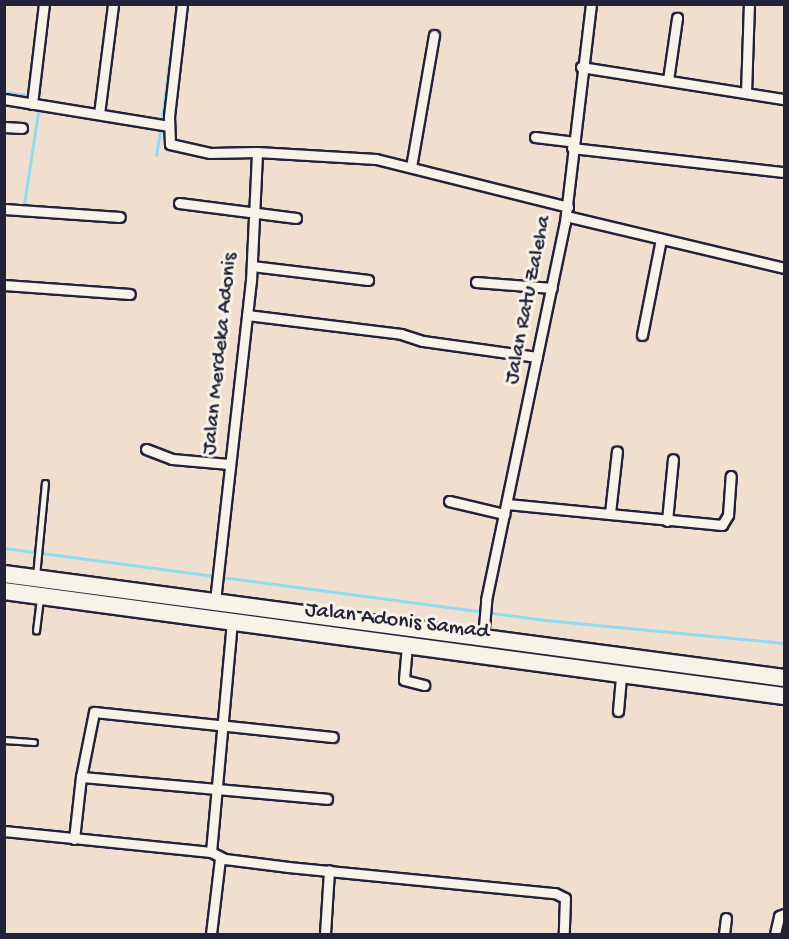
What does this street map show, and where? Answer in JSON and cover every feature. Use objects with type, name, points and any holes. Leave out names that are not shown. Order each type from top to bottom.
[{"type":"highway","points":[[4,574],[139,592],[216,594],[484,630],[784,678]]},
{"type":"highway","name":"Jalan Adonis Samad","points":[[4,591],[784,696]]},
{"type":"highway","points":[[137,609],[139,592]]},
{"type":"street","points":[[32,104],[44,4]]},
{"type":"street","points":[[99,114],[113,4]]},
{"type":"street","points":[[182,4],[168,126],[168,141],[174,146],[210,153],[257,152],[368,159],[411,167],[662,239],[784,268]]},
{"type":"street","name":"Jalan Ratu Zaleha","points":[[484,630],[486,600],[567,211],[581,67],[591,4]]},
{"type":"street","points":[[746,93],[749,4]]},
{"type":"street","points":[[668,80],[677,18]]},
{"type":"street","points":[[411,167],[434,35]]},
{"type":"street","points":[[581,67],[784,99]]},
{"type":"street","points":[[4,99],[168,126]]},
{"type":"street","points":[[4,127],[22,128]]},
{"type":"street","points":[[535,137],[572,145],[784,172]]},
{"type":"street","name":"Jalan Merdeka Adonis","points":[[216,594],[252,266],[257,152]]},
{"type":"street","points":[[179,203],[296,218]]},
{"type":"street","points":[[4,209],[120,217]]},
{"type":"street","points":[[642,335],[662,239]]},
{"type":"street","points":[[252,266],[368,280]]},
{"type":"street","points":[[476,282],[552,288]]},
{"type":"street","points":[[4,285],[130,294]]},
{"type":"street","points":[[247,315],[400,334],[423,341],[537,357]]},
{"type":"street","points":[[146,449],[172,459],[229,464]]},
{"type":"street","points":[[610,513],[617,451]]},
{"type":"street","points":[[667,520],[673,459]]},
{"type":"street","points":[[449,501],[506,509],[610,513],[722,525],[728,515],[731,476]]},
{"type":"street","points":[[211,852],[232,623]]},
{"type":"street","points":[[407,645],[404,680],[424,685]]},
{"type":"street","points":[[618,711],[621,674]]},
{"type":"street","points":[[75,839],[81,777],[94,712],[333,736]]},
{"type":"street","points":[[81,777],[218,787],[327,799]]},
{"type":"street","points":[[4,831],[211,852],[220,858],[563,895],[566,903],[564,934]]},
{"type":"street","points":[[211,934],[220,858]]},
{"type":"street","points":[[325,934],[329,870]]},
{"type":"street","points":[[775,934],[779,916],[784,914]]},
{"type":"street","points":[[724,934],[726,918]]},
{"type":"lane","points":[[36,578],[45,483]]},
{"type":"lane","points":[[36,631],[40,596]]},
{"type":"lane","points":[[4,741],[34,742]]},
{"type":"waterway","points":[[162,117],[177,4]]},
{"type":"waterway","points":[[4,92],[26,95]]},
{"type":"waterway","points":[[24,204],[38,112]]},
{"type":"waterway","points":[[156,155],[160,132]]},
{"type":"waterway","points":[[4,548],[545,620],[784,643]]}]
